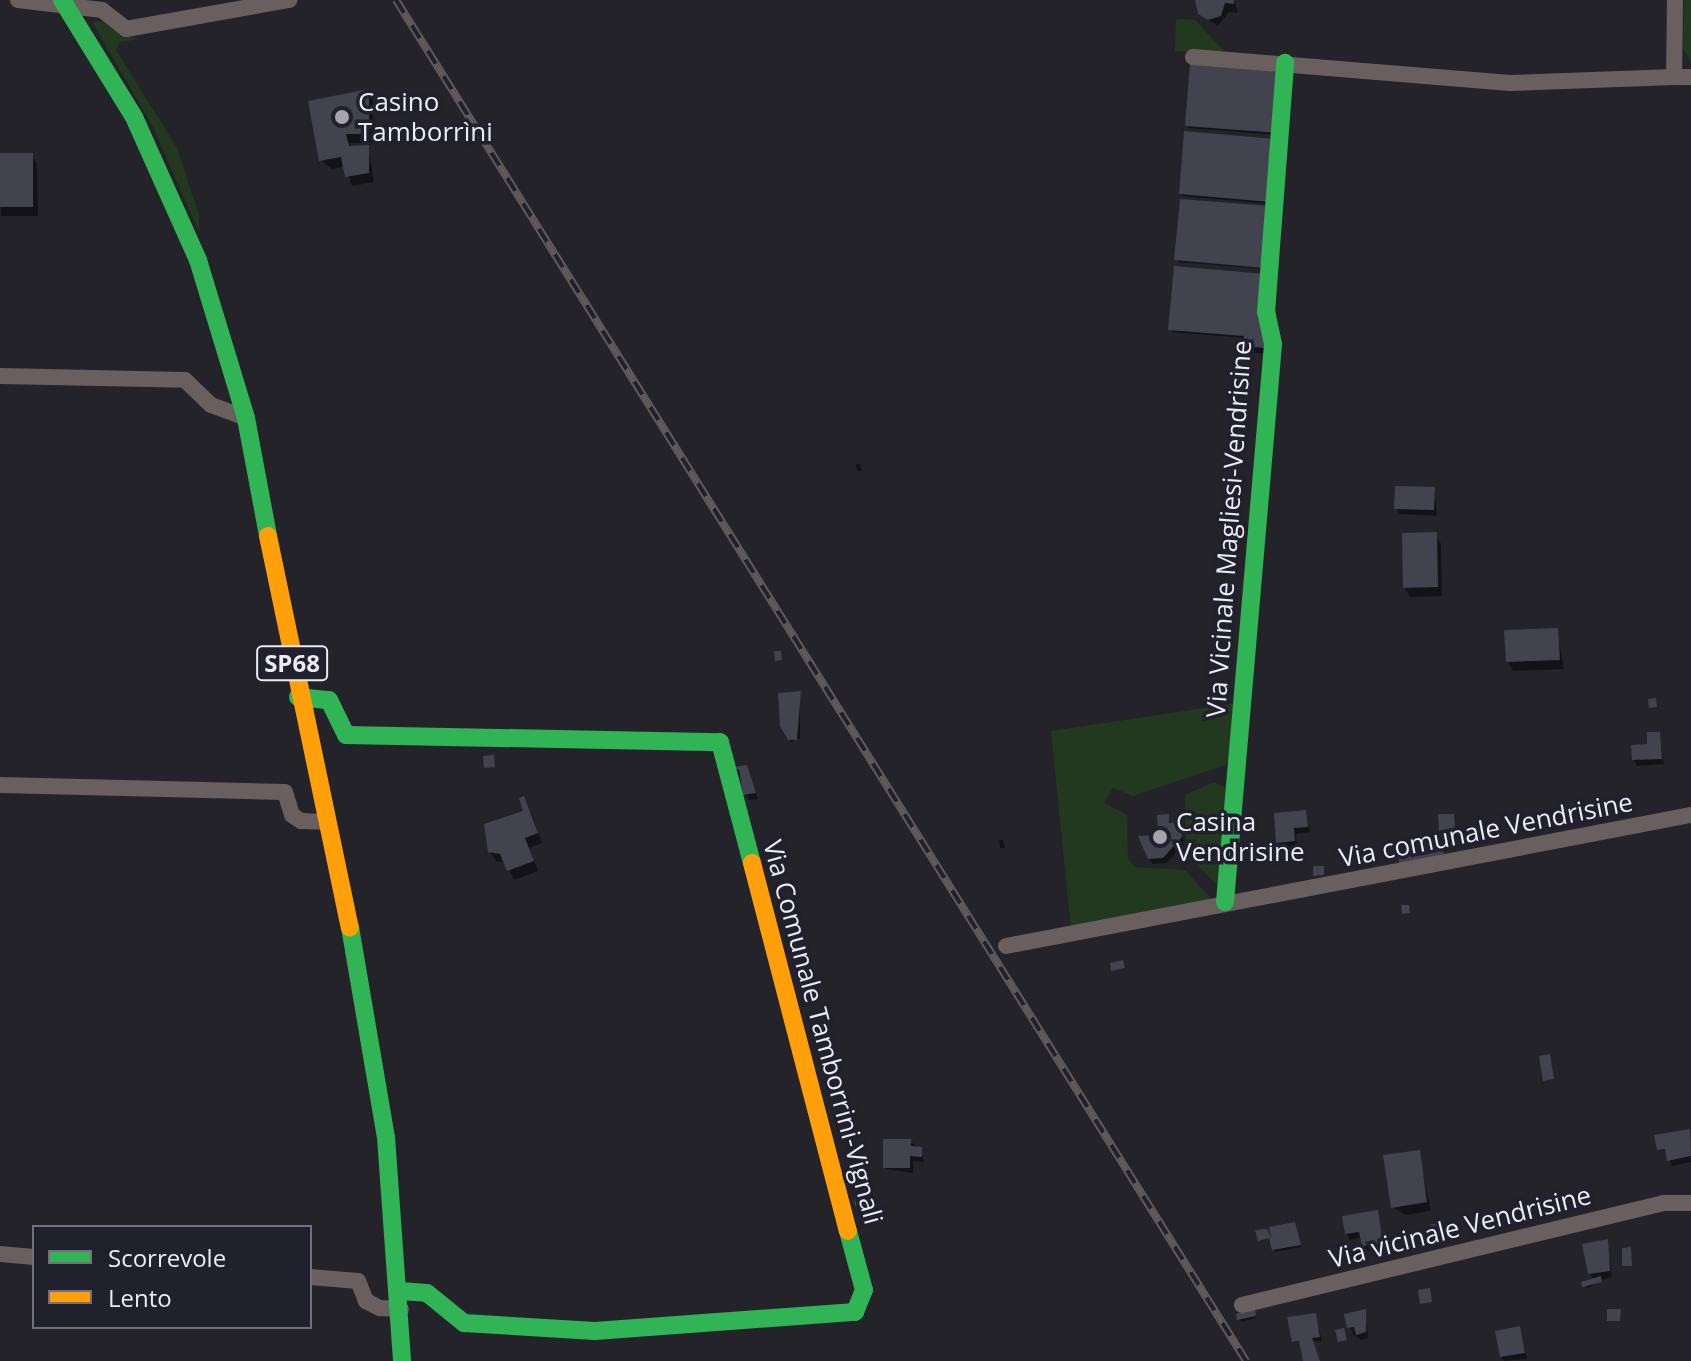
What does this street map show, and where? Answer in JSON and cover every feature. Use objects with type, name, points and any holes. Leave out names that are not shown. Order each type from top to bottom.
[{"type":"street","points":[[18,0],[102,10],[126,29],[289,0]]},
{"type":"street","points":[[1193,57],[1510,83],[1683,77],[1675,0]]},
{"type":"street","name":"SP68","points":[[66,5],[134,117],[198,260],[246,418],[298,697],[359,967],[386,1137],[401,1300],[402,1361]]},
{"type":"street","name":"Via Vicinale Magliesi-Vendrisine","points":[[1225,902],[1273,344],[1266,312],[1285,63]]},
{"type":"street","points":[[0,376],[185,380],[211,405],[246,418]]},
{"type":"street","name":"Via Comunale Tamborrini-Vignali","points":[[298,697],[329,700],[346,735],[720,742],[864,1290],[855,1312],[595,1331],[464,1323],[427,1293],[401,1300]]},
{"type":"street","points":[[0,785],[285,792],[292,815],[301,821],[326,822]]},
{"type":"street","name":"Via comunale Vendrisine","points":[[1006,946],[1691,815]]},
{"type":"street","name":"Via vicinale Vendrisine","points":[[1242,1305],[1636,1209],[1691,1203]]},
{"type":"street","points":[[0,1254],[32,1257]]},
{"type":"street","points":[[312,1277],[358,1281],[366,1301],[380,1308],[401,1300]]},
{"type":"green space","points":[[1684,0],[1691,0],[1691,62],[1683,48]]},
{"type":"green space","points":[[1176,20],[1195,20],[1226,53],[1175,51]]},
{"type":"green space","points":[[103,21],[122,35],[140,39],[120,42],[116,50],[177,148],[199,215],[199,232],[153,127],[92,22]]},
{"type":"green space","points":[[1238,703],[1232,756],[1225,765],[1133,796],[1113,788],[1104,803],[1127,815],[1128,859],[1135,867],[1185,870],[1213,901],[1071,929],[1051,731]]},
{"type":"green space","points":[[1214,782],[1228,789],[1219,887],[1186,854],[1185,795]]},
{"type":"building","points":[[1195,0],[1234,0],[1234,4],[1225,3],[1221,16],[1208,20],[1198,14]]},
{"type":"building","points":[[1190,64],[1281,71],[1277,133],[1185,126]]},
{"type":"building","name":"Casino Tamborrìni","points":[[369,89],[369,134],[346,134],[349,146],[369,145],[369,173],[345,177],[341,157],[319,161],[308,101]]},
{"type":"building","points":[[1184,131],[1275,139],[1270,202],[1179,194]]},
{"type":"building","points":[[0,153],[33,153],[33,207],[0,207]]},
{"type":"building","points":[[1180,199],[1270,206],[1264,268],[1174,260]]},
{"type":"building","points":[[1174,266],[1265,274],[1264,348],[1242,346],[1244,336],[1168,330]]},
{"type":"building","points":[[1395,486],[1435,487],[1434,510],[1394,509]]},
{"type":"building","points":[[1437,532],[1438,587],[1403,588],[1402,533]]},
{"type":"building","points":[[1558,628],[1560,660],[1506,662],[1504,630]]},
{"type":"building","points":[[774,651],[781,651],[782,660],[775,661]]},
{"type":"building","points":[[801,691],[797,740],[788,740],[780,726],[778,693]]},
{"type":"building","points":[[1656,698],[1657,707],[1649,708],[1648,699]]},
{"type":"building","points":[[1647,732],[1660,732],[1662,759],[1632,760],[1631,745],[1647,744]]},
{"type":"building","points":[[494,755],[495,767],[484,768],[483,756]]},
{"type":"building","points":[[747,765],[756,793],[743,795],[739,770],[732,767]]},
{"type":"building","points":[[524,796],[538,833],[525,838],[534,861],[507,871],[500,854],[488,852],[484,824],[523,811],[519,798]]},
{"type":"building","points":[[1306,810],[1308,827],[1294,828],[1295,841],[1276,843],[1274,813]]},
{"type":"building","name":"Casina Vendrisine","points":[[1169,814],[1169,823],[1182,822],[1182,837],[1163,858],[1148,859],[1138,836],[1158,835],[1157,815]]},
{"type":"building","points":[[1438,814],[1454,814],[1455,832],[1439,832]]},
{"type":"building","points":[[1442,841],[1444,854],[1400,866],[1398,855]]},
{"type":"building","points":[[1313,866],[1324,866],[1324,875],[1313,876]]},
{"type":"building","points":[[1401,905],[1409,905],[1410,913],[1402,914]]},
{"type":"building","points":[[1123,960],[1125,968],[1111,971],[1110,963]]},
{"type":"building","points":[[1550,1054],[1554,1079],[1543,1081],[1539,1056]]},
{"type":"building","points":[[1690,1129],[1691,1156],[1667,1161],[1665,1149],[1657,1150],[1654,1135]]},
{"type":"building","points":[[883,1139],[911,1139],[911,1146],[922,1147],[922,1157],[910,1156],[910,1168],[883,1168]]},
{"type":"building","points":[[1420,1150],[1427,1202],[1391,1208],[1383,1155]]},
{"type":"building","points":[[862,1196],[862,1206],[855,1206],[854,1197]]},
{"type":"building","points":[[1378,1210],[1383,1243],[1362,1246],[1359,1232],[1345,1234],[1342,1216]]},
{"type":"building","points":[[1295,1222],[1301,1245],[1272,1250],[1269,1238],[1258,1241],[1255,1230],[1267,1229],[1271,1238],[1269,1227]]},
{"type":"building","points":[[1440,1223],[1442,1237],[1432,1238],[1429,1225]]},
{"type":"building","points":[[1608,1239],[1610,1271],[1588,1274],[1582,1244]]},
{"type":"building","points":[[1631,1247],[1632,1266],[1622,1266],[1622,1248]]},
{"type":"building","points":[[1601,1276],[1602,1282],[1582,1287],[1581,1282]]},
{"type":"building","points":[[1430,1288],[1432,1302],[1420,1304],[1418,1290]]},
{"type":"building","points":[[1255,1309],[1256,1316],[1237,1320],[1236,1314]]},
{"type":"building","points":[[1366,1309],[1366,1332],[1356,1335],[1354,1327],[1347,1328],[1344,1314]]},
{"type":"building","points":[[1607,1309],[1621,1309],[1620,1321],[1607,1321]]},
{"type":"building","points":[[1316,1313],[1320,1337],[1312,1338],[1320,1361],[1303,1361],[1299,1341],[1292,1342],[1287,1317]]},
{"type":"building","points":[[1520,1326],[1525,1353],[1500,1357],[1495,1331]]},
{"type":"building","points":[[1344,1328],[1347,1340],[1338,1342],[1335,1330]]},
{"type":"railway","points":[[396,0],[1246,1361]]},
{"type":"traffic: fast","points":[[62,0],[134,117],[198,260],[246,418],[268,536]]},
{"type":"traffic: fast","points":[[1225,902],[1273,344],[1266,312],[1285,63]]},
{"type":"traffic: fast","points":[[298,697],[329,700],[346,735],[720,742],[752,863]]},
{"type":"traffic: fast","points":[[350,927],[386,1137],[402,1361]]},
{"type":"traffic: fast","points":[[400,1291],[427,1293],[464,1323],[595,1331],[855,1312],[864,1290],[848,1231]]},
{"type":"traffic: slow","points":[[268,536],[350,927]]},
{"type":"traffic: slow","points":[[752,863],[848,1231]]},
{"type":"place","name":"Casino Tamborrìni","points":[[342,117]]},
{"type":"place","name":"Casina Vendrisine","points":[[1160,837]]}]
